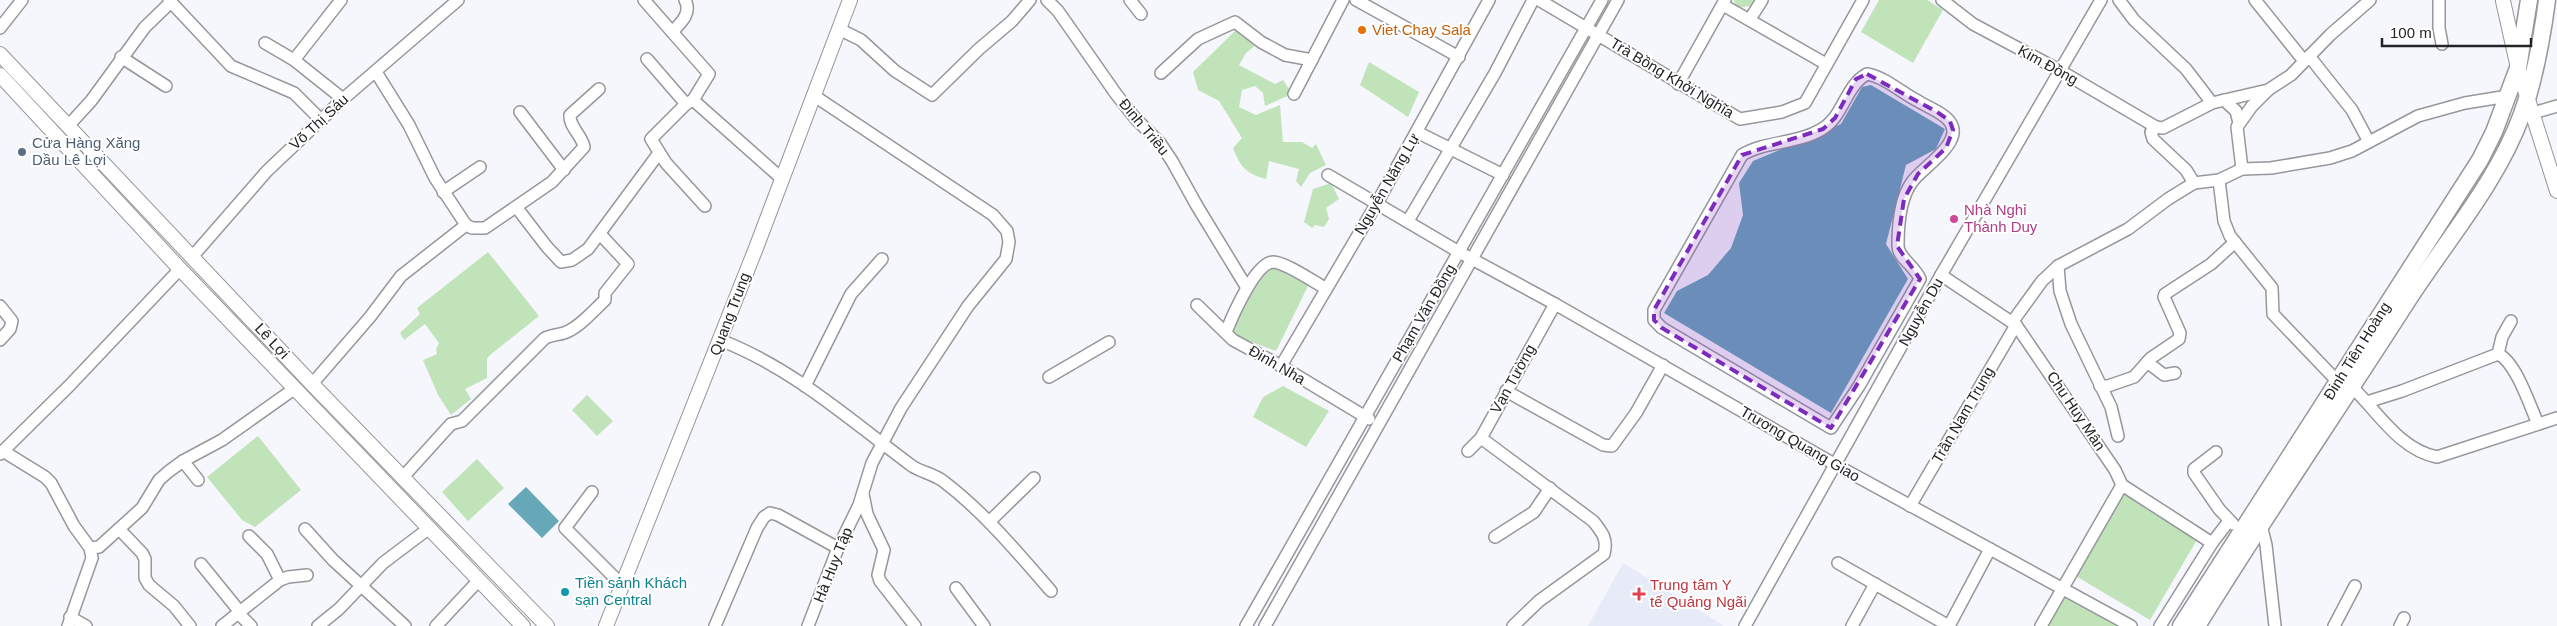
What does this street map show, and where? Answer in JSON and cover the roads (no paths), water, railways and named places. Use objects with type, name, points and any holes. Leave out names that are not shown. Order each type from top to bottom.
[{"type":"highway","name":"Đinh Tiên Hoàng","points":[[2197,626],[2261,525],[2480,160],[2494,132],[2518,68],[2529,0]]},
{"type":"highway","name":"Đinh Tiên Hoàng","points":[[2181,626],[2235,525],[2345,384],[2492,174],[2508,146],[2528,95],[2541,39],[2547,0]]},
{"type":"main road","name":"Quang Trung","points":[[606,626],[720,340],[850,0]]},
{"type":"main road","points":[[2498,0],[2503,0],[2518,68],[2557,191]]},
{"type":"main road","name":"Lê Lợi","points":[[0,54],[312,384],[547,626]]},
{"type":"main road","name":"Lê Lợi","points":[[0,75],[180,269],[523,626]]},
{"type":"main road","points":[[180,269],[192,257]]},
{"type":"main road","points":[[450,551],[463,539]]},
{"type":"street","points":[[0,28],[22,0]]},
{"type":"street","points":[[294,60],[341,0]]},
{"type":"street","name":"Võ Thị Sáu","points":[[192,257],[267,172],[343,99],[458,0]]},
{"type":"street","points":[[644,0],[709,74],[689,102],[651,139],[660,153],[704,206]]},
{"type":"street","points":[[672,32],[687,14],[688,8],[685,0]]},
{"type":"street","points":[[839,29],[861,40],[894,71],[932,95],[979,49],[1012,21],[1030,0]]},
{"type":"street","name":"Đinh Triều","points":[[1047,0],[1058,11],[1135,118],[1160,143],[1247,288]]},
{"type":"street","points":[[1130,0],[1142,14]]},
{"type":"street","points":[[1294,94],[1344,0]]},
{"type":"street","points":[[1356,0],[1459,57]]},
{"type":"street","name":"Nguyễn Năng Lự","points":[[1281,366],[1325,288],[1378,203],[1489,0]]},
{"type":"street","points":[[1408,221],[1495,74],[1533,0]]},
{"type":"street","points":[[1538,0],[1586,28]]},
{"type":"street","name":"Phạm Văn Đồng","points":[[1246,626],[1363,417],[1602,0]]},
{"type":"street","name":"Phạm Văn Đồng","points":[[1265,626],[1618,0]]},
{"type":"street","points":[[1750,19],[1762,0]]},
{"type":"street","name":"Trà Bồng Khởi Nghĩa","points":[[1586,28],[1740,119],[1782,112],[1805,103],[1863,0]]},
{"type":"street","name":"Kim Đồng","points":[[1945,0],[1973,24],[2059,70],[2156,127]]},
{"type":"street","name":"Nguyễn Du","points":[[1745,626],[1941,275],[2100,0]]},
{"type":"street","points":[[2119,0],[2134,20],[2186,68],[2212,103]]},
{"type":"street","points":[[2255,0],[2348,105],[2369,142]]},
{"type":"street","points":[[2242,169],[2237,127],[2252,106],[2268,90],[2291,75],[2306,58],[2370,0]]},
{"type":"street","points":[[2439,0],[2438,28],[2442,44]]},
{"type":"street","points":[[68,126],[91,101],[121,57],[145,27],[170,1],[231,66],[261,81],[294,93],[321,120]]},
{"type":"street","points":[[1678,84],[1724,2],[1826,64]]},
{"type":"street","points":[[1161,73],[1198,39],[1235,22],[1261,42],[1285,55],[1312,60]]},
{"type":"street","points":[[265,43],[294,60],[343,99]]},
{"type":"street","points":[[121,57],[166,86]]},
{"type":"street","points":[[647,59],[689,102],[781,178]]},
{"type":"street","points":[[376,72],[409,125],[443,192],[466,225],[472,228],[485,228],[517,208],[552,182],[564,170],[584,147],[583,141],[570,121],[570,116],[599,89]]},
{"type":"street","points":[[1870,74],[1937,112],[1950,121],[1953,130],[1946,148],[1918,174],[1911,183],[1904,199],[1897,246],[1901,256],[1916,269],[1920,279],[1859,386],[1832,428],[1662,328],[1654,320],[1654,310],[1742,155],[1823,129],[1835,118],[1856,80],[1870,74]]},
{"type":"street","points":[[2268,90],[2212,103],[2163,128],[2156,127],[2151,132],[2154,138],[2186,170],[2194,183],[2219,180],[2242,169],[2271,168],[2330,158],[2369,142],[2418,116],[2465,102],[2508,96]]},
{"type":"street","name":"Hà Huy Tập","points":[[808,626],[838,548],[859,505],[872,463],[912,388],[968,306],[1006,259],[1009,238],[1007,232],[993,215],[813,95]]},
{"type":"street","points":[[2224,100],[2236,111],[2240,123]]},
{"type":"street","points":[[2533,113],[2557,106]]},
{"type":"street","points":[[520,112],[564,170]]},
{"type":"street","points":[[1417,132],[1503,175]]},
{"type":"street","points":[[517,208],[546,247],[561,262],[572,260],[588,249],[660,153]]},
{"type":"street","points":[[443,192],[480,167]]},
{"type":"street","points":[[1328,175],[1459,252]]},
{"type":"street","points":[[2219,180],[2224,221],[2234,242],[2272,288],[2273,314],[2345,384],[2367,402],[2408,446],[2424,454],[2437,457],[2557,418]]},
{"type":"street","name":"Trần Nam Trung","points":[[1910,506],[2015,323],[2042,281],[2058,266],[2128,229],[2168,199],[2194,183]]},
{"type":"street","points":[[312,384],[370,317],[401,276],[466,225]]},
{"type":"street","points":[[403,477],[452,424],[462,421],[545,338],[565,332],[605,300],[605,293],[628,264],[600,234]]},
{"type":"street","points":[[2100,386],[2134,377],[2147,362],[2180,336],[2164,297],[2165,294],[2211,264],[2234,242]]},
{"type":"street","name":"Trương Quang Giao","points":[[1459,252],[1663,365],[1836,465],[2131,626]]},
{"type":"street","points":[[805,386],[851,294],[882,259]]},
{"type":"street","points":[[1226,332],[1247,288],[1265,265],[1273,262],[1325,288]]},
{"type":"street","points":[[2058,266],[2060,291],[2071,324],[2111,407],[2118,436]]},
{"type":"street","points":[[86,626],[69,621],[92,558],[90,548],[74,526],[51,483],[45,476],[1,452],[70,385],[180,269]]},
{"type":"street","name":"Chu Huy Mân","points":[[1941,275],[2015,323],[2110,462],[2122,485],[2212,543]]},
{"type":"street","name":"Vạn Tường","points":[[1468,451],[1482,438],[1555,304]]},
{"type":"street","name":"Đinh Nha","points":[[1197,305],[1233,340],[1281,366],[1363,417],[1380,423]]},
{"type":"street","points":[[0,306],[12,321],[10,329],[0,340]]},
{"type":"street","points":[[2498,354],[2502,337],[2511,321]]},
{"type":"street","points":[[720,340],[765,360],[805,386],[914,467],[941,480],[990,521],[1051,591]]},
{"type":"street","points":[[1050,377],[1109,342]]},
{"type":"street","points":[[2367,402],[2402,391],[2498,354],[2504,357],[2516,376],[2538,424]]},
{"type":"street","points":[[2147,362],[2164,375],[2175,373]]},
{"type":"street","points":[[1506,392],[1596,442],[1612,446],[1636,413],[1663,365]]},
{"type":"street","points":[[90,548],[99,547],[120,529],[142,508],[159,480],[183,461],[222,440],[294,389]]},
{"type":"street","points":[[1482,438],[1592,521],[1605,538],[1606,548],[1604,554],[1539,601],[1513,626]]},
{"type":"street","points":[[2160,626],[2212,543],[2235,525],[2194,473],[2194,469],[2216,452]]},
{"type":"street","points":[[183,461],[198,480]]},
{"type":"street","points":[[990,521],[1034,478]]},
{"type":"street","points":[[2041,626],[2122,485]]},
{"type":"street","points":[[1495,537],[1534,512],[1550,488]]},
{"type":"street","points":[[592,492],[565,528],[623,586]]},
{"type":"street","points":[[863,493],[867,514],[884,550],[878,575],[880,581],[915,626]]},
{"type":"street","points":[[716,626],[757,528],[764,517],[770,513],[838,548]]},
{"type":"street","points":[[2261,525],[2266,545],[2275,626]]},
{"type":"street","points":[[120,529],[142,553],[145,578],[149,586],[174,606],[190,626]]},
{"type":"street","points":[[305,529],[333,560],[405,626]]},
{"type":"street","points":[[318,626],[384,563],[428,529]]},
{"type":"street","points":[[250,536],[267,554],[280,580]]},
{"type":"street","points":[[1838,563],[1949,626],[1990,549]]},
{"type":"street","points":[[201,564],[251,626]]},
{"type":"street","points":[[222,626],[280,580],[307,575]]},
{"type":"street","points":[[436,626],[479,580]]},
{"type":"street","points":[[1272,580],[1286,588]]},
{"type":"street","points":[[1852,626],[1875,584]]},
{"type":"street","points":[[2334,626],[2355,586]]},
{"type":"street","points":[[956,588],[984,626]]},
{"type":"water","points":[[1871,85],[1945,129],[1936,149],[1906,165],[1886,244],[1908,279],[1831,413],[1664,313],[1677,291],[1708,275],[1731,248],[1743,215],[1739,183],[1753,161],[1841,124],[1862,87]]},
{"type":"water","points":[[526,487],[559,521],[542,538],[508,504]]},
{"type":"place","name":"Viet Chay Sala","points":[[1362,30]]},
{"type":"place","name":"Cửa Hàng Xăng Dầu Lê Lợi","points":[[22,152]]},
{"type":"place","name":"Nhà Nghỉ Thành Duy","points":[[1954,219]]},
{"type":"place","name":"Tiền sảnh Khách sạn Central","points":[[565,592]]},
{"type":"place","name":"Trung tâm Y tế Quảng Ngãi","points":[[1639,594]]}]
